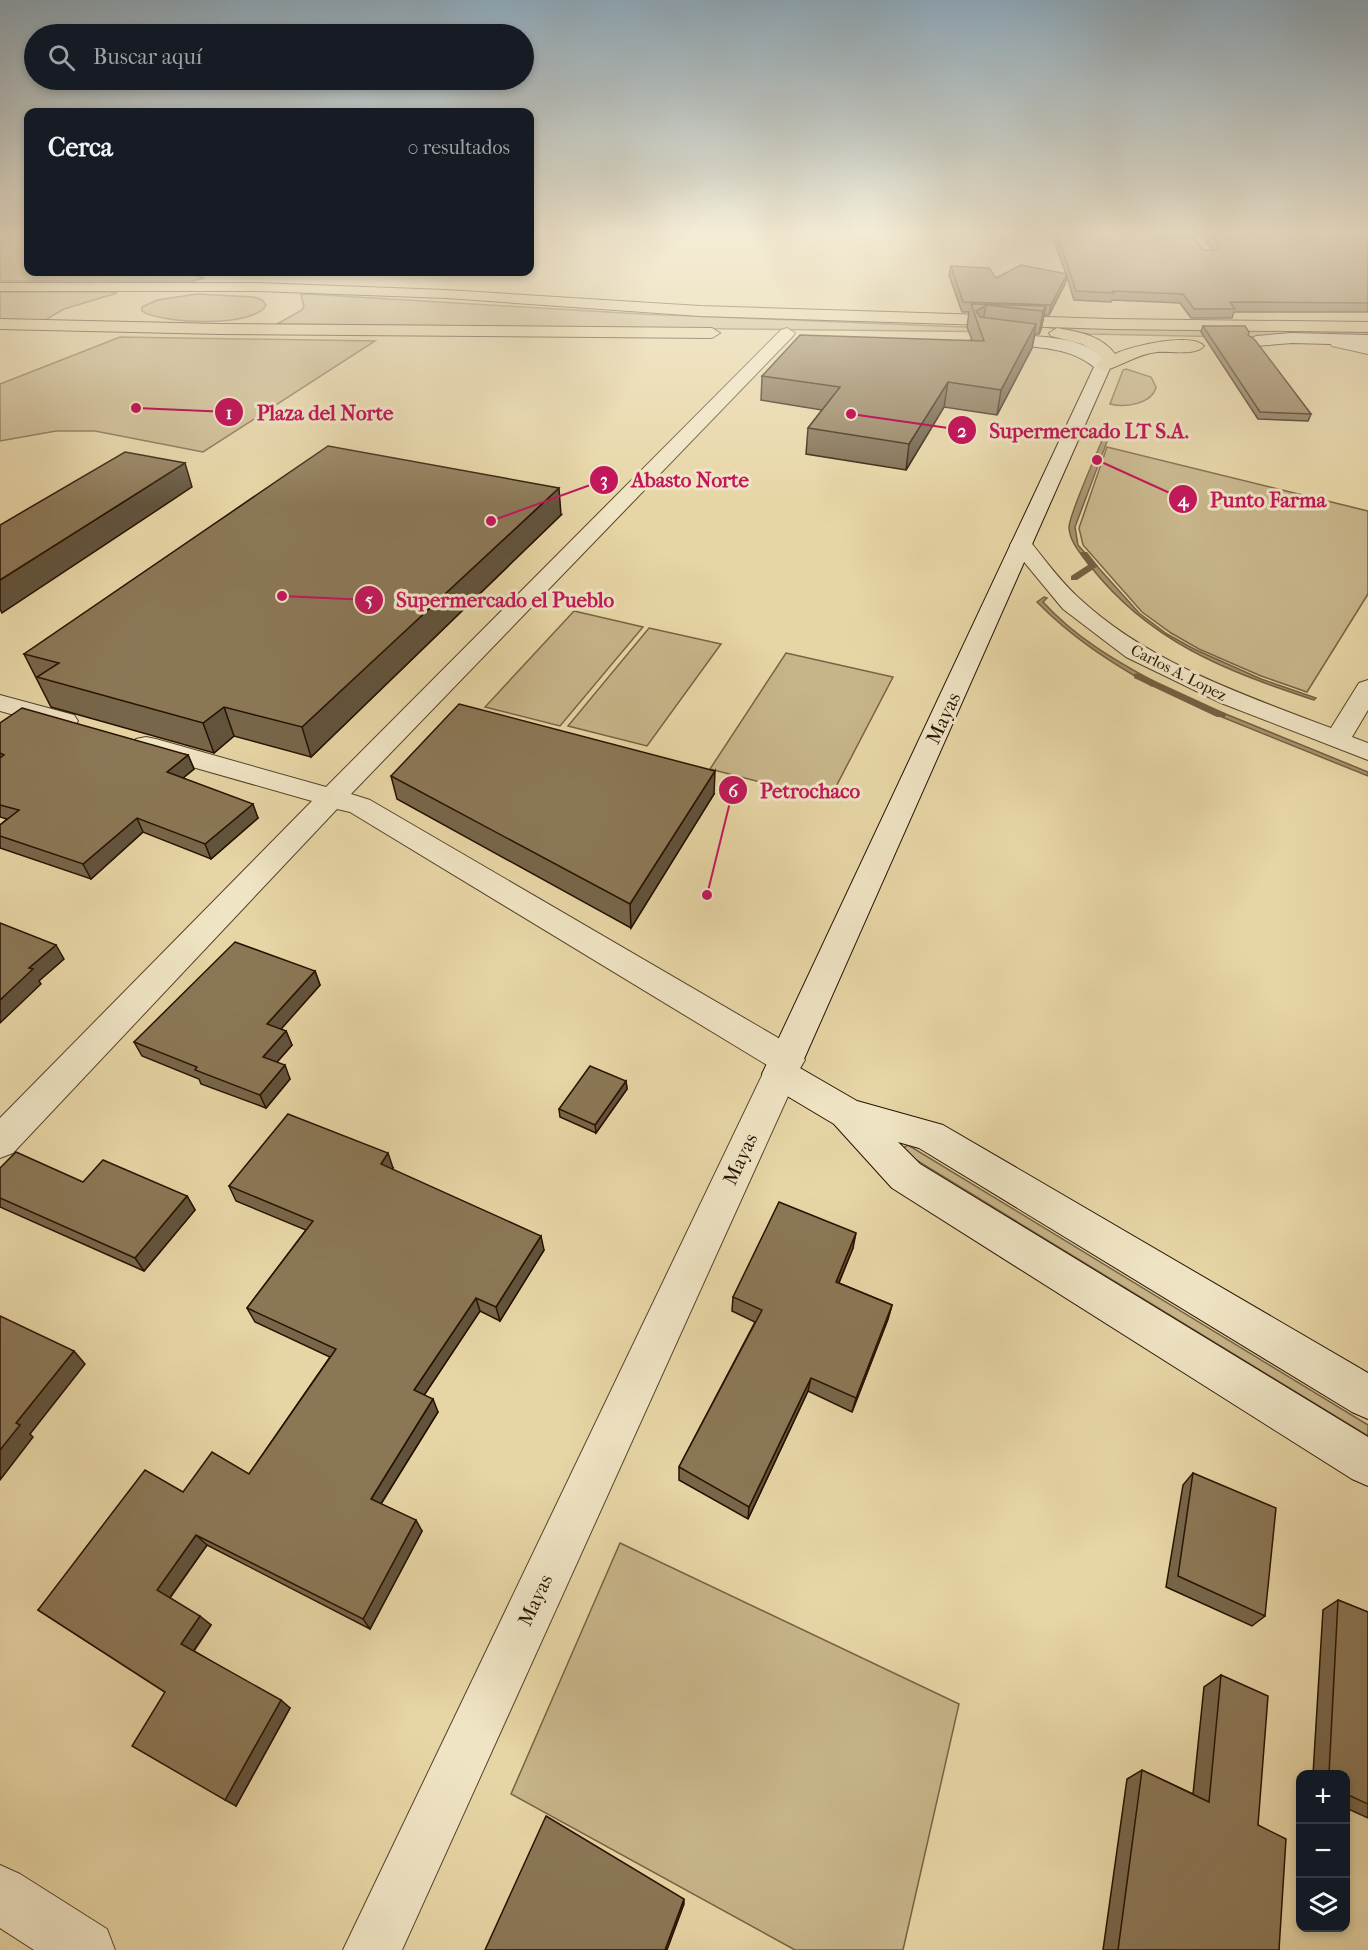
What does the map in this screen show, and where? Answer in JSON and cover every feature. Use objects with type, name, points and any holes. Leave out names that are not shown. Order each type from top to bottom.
[{"type":"highway","points":[[58,326],[63,323]]},
{"type":"highway","points":[[142,323],[163,328]]},
{"type":"highway","points":[[220,329],[251,323]]},
{"type":"highway","points":[[975,323],[1039,329],[1079,337],[1101,347],[1107,364],[1124,354],[1143,348],[1210,346]]},
{"type":"highway","points":[[1083,323],[1368,325]]},
{"type":"highway","points":[[0,324],[220,329],[732,333]]},
{"type":"highway","points":[[938,335],[1256,342],[1368,342]]},
{"type":"street","points":[[0,1142],[784,333]]},
{"type":"street","points":[[982,335],[1076,348],[1107,364]]},
{"type":"street","points":[[1256,342],[1292,338],[1368,342]]},
{"type":"street","points":[[1338,343],[1368,349]]},
{"type":"street","name":"Mayas","points":[[372,1950],[783,1067],[1021,545],[1107,364]]},
{"type":"street","name":"Carlos A. Lopez","points":[[1021,545],[1071,604],[1135,652],[1230,698],[1368,752]]},
{"type":"street","points":[[1337,740],[1368,688]]},
{"type":"street","points":[[4,708],[93,729]]},
{"type":"street","points":[[127,739],[360,806],[783,1067],[847,1113],[906,1176],[1368,1463]]},
{"type":"street","points":[[847,1113],[930,1136],[1368,1397]]},
{"type":"street","points":[[0,1894],[86,1950]]},
{"type":"shaded area","points":[[865,323],[1015,329],[1019,332],[277,324]]},
{"type":"shaded area","points":[[1032,325],[1368,331],[1368,336],[1234,337],[1089,334]]},
{"type":"shaded area","points":[[120,337],[375,341],[203,452],[95,431],[56,431],[0,441],[0,384]]},
{"type":"shaded area","points":[[1123,370],[1151,377],[1156,387],[1144,401],[1130,405],[1110,404]]},
{"type":"shaded area","points":[[1103,438],[1108,439],[1075,527],[1078,545],[1139,613],[1167,634],[1194,649],[1261,679],[1316,698],[1314,700],[1250,678],[1192,651],[1138,615],[1091,567],[1074,544],[1069,528],[1078,499]]},
{"type":"shaded area","points":[[1107,447],[1368,511],[1368,594],[1307,692],[1261,676],[1199,649],[1171,633],[1142,612],[1083,545],[1079,528]]},
{"type":"shaded area","points":[[1044,597],[1047,598],[1043,602],[1068,626],[1110,656],[1155,682],[1152,686],[1106,658],[1063,627],[1037,602]]},
{"type":"shaded area","points":[[574,611],[643,627],[560,726],[485,707]]},
{"type":"shaded area","points":[[649,628],[721,644],[647,746],[568,726]]},
{"type":"shaded area","points":[[786,653],[893,677],[829,800],[710,769]]},
{"type":"shaded area","points":[[1206,706],[1368,772],[1368,776],[1202,709]]},
{"type":"shaded area","points":[[908,1145],[1368,1425],[1368,1436],[903,1152],[901,1149]]},
{"type":"shaded area","points":[[620,1543],[959,1704],[903,1950],[795,1950],[511,1794]]},
{"type":"building","points":[[978,323],[1036,324],[1001,390],[948,382],[909,444],[808,428],[840,387],[762,376],[800,335],[984,341]]},
{"type":"building","points":[[1203,326],[1245,326],[1249,332],[1248,335],[1255,340],[1311,414],[1260,412]]},
{"type":"building","points":[[328,446],[559,488],[302,727],[224,707],[203,723],[37,677],[59,663],[24,654]]},
{"type":"building","points":[[125,452],[185,463],[0,580],[0,525]]},
{"type":"building","points":[[459,704],[715,771],[630,904],[391,776]]},
{"type":"building","points":[[22,708],[188,755],[167,772],[253,804],[205,844],[137,818],[83,864],[0,836],[0,825],[19,810],[0,805],[0,758],[4,755],[0,753],[0,723]]},
{"type":"building","points":[[0,923],[56,945],[29,968],[33,969],[0,1000]]},
{"type":"building","points":[[235,942],[315,971],[267,1024],[286,1031],[263,1057],[285,1065],[260,1095],[195,1070],[197,1067],[134,1042]]},
{"type":"building","points":[[590,1066],[626,1081],[595,1125],[559,1109]]},
{"type":"building","points":[[288,1114],[388,1153],[381,1164],[541,1236],[496,1307],[476,1298],[414,1390],[433,1399],[371,1499],[416,1520],[363,1619],[196,1535],[157,1590],[200,1616],[181,1644],[281,1700],[225,1800],[132,1746],[165,1692],[38,1610],[145,1470],[183,1492],[212,1452],[249,1474],[336,1349],[247,1308],[313,1221],[229,1186]]},
{"type":"building","points":[[16,1152],[83,1182],[103,1160],[187,1196],[135,1258],[0,1198],[0,1168]]},
{"type":"building","points":[[779,1202],[856,1233],[836,1282],[892,1305],[856,1398],[811,1378],[749,1507],[679,1467],[762,1310],[733,1297]]},
{"type":"building","points":[[0,1316],[74,1351],[16,1423],[20,1425],[0,1450]]},
{"type":"building","points":[[1193,1473],[1276,1508],[1265,1616],[1178,1576]]},
{"type":"building","points":[[1338,1600],[1368,1612],[1368,1804],[1350,1796],[1350,1770],[1329,1770]]},
{"type":"building","points":[[1221,1675],[1268,1696],[1258,1825],[1286,1839],[1279,1950],[1118,1950],[1142,1770],[1209,1802]]},
{"type":"building","points":[[546,1816],[684,1899],[665,1950],[485,1950]]},
{"type":"waterway","points":[[1074,578],[1093,566],[1084,554]]},
{"type":"waterway","points":[[1138,676],[1221,715]]},
{"type":"place","name":"Plaza del Norte","points":[[136,408]]},
{"type":"place","name":"Supermercado LT S.A.","points":[[851,414]]},
{"type":"place","name":"Punto Farma","points":[[1097,460]]},
{"type":"place","name":"Abasto Norte","points":[[491,521]]},
{"type":"place","name":"Supermercado el Pueblo","points":[[282,596]]},
{"type":"place","name":"Petrochaco","points":[[707,895]]}]
